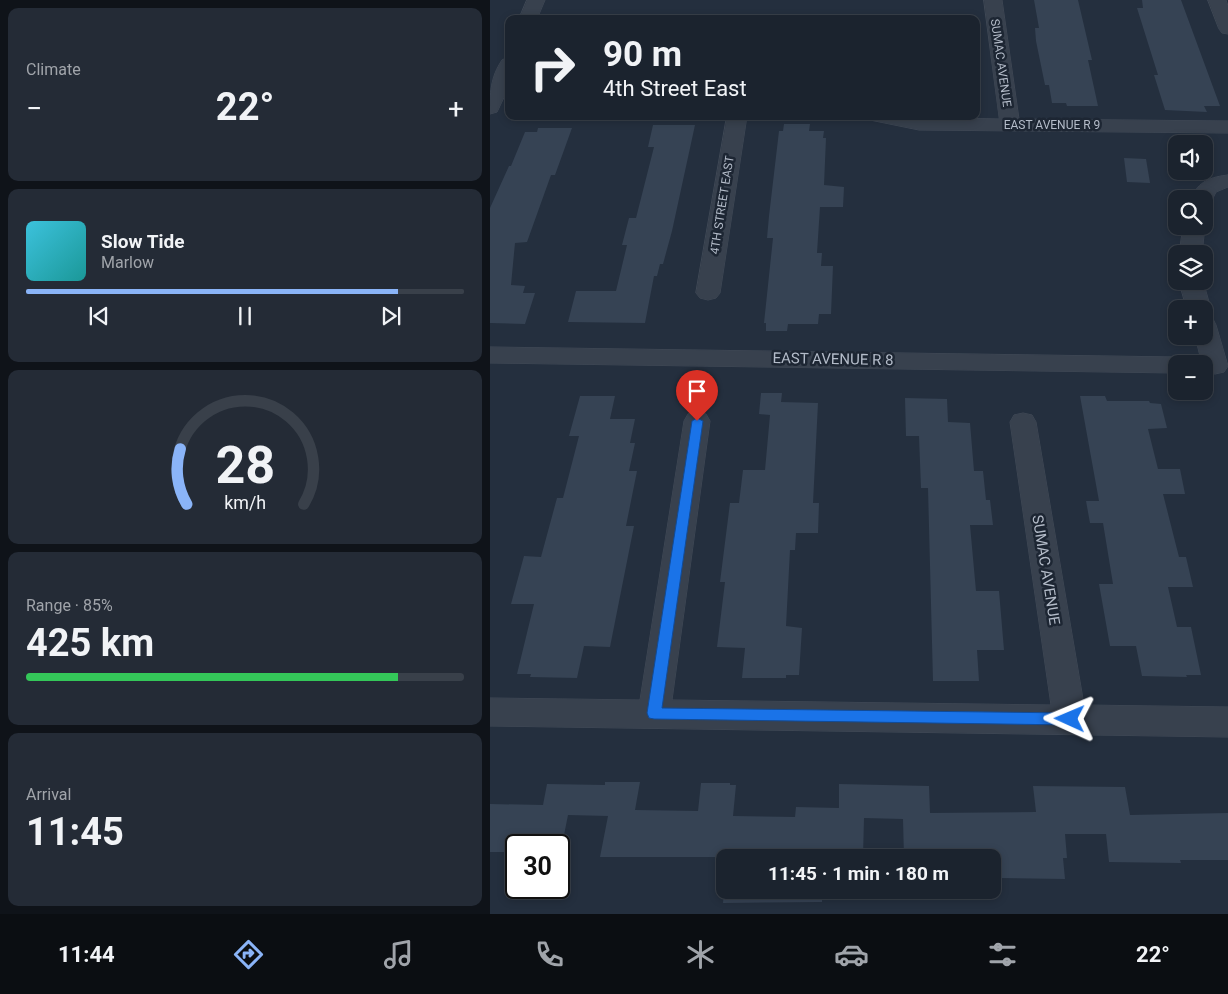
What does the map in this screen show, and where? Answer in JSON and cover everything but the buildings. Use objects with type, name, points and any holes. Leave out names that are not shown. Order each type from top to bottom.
[{"type":"street","points":[[530,15],[536,0]]},
{"type":"street","name":"SUMAC AVENUE","points":[[993,0],[1010,125]]},
{"type":"street","points":[[1217,0],[1228,29]]},
{"type":"street","points":[[505,73],[490,107],[505,107]]},
{"type":"street","name":"4TH STREET EAST","points":[[708,293],[736,120]]},
{"type":"street","name":"EAST AVENUE R 9","points":[[898,120],[918,124],[1228,127]]},
{"type":"street","points":[[1205,190],[1210,185],[1228,181]]},
{"type":"street","points":[[1210,345],[1216,366]]},
{"type":"street","name":"EAST AVENUE R 8","points":[[490,355],[1168,365]]},
{"type":"street","points":[[654,713],[697,421]]},
{"type":"street","name":"SUMAC AVENUE","points":[[1023,422],[1070,719]]},
{"type":"street","points":[[490,712],[1228,722]]},
{"type":"route","points":[[697,421],[654,713],[1070,719]]}]
